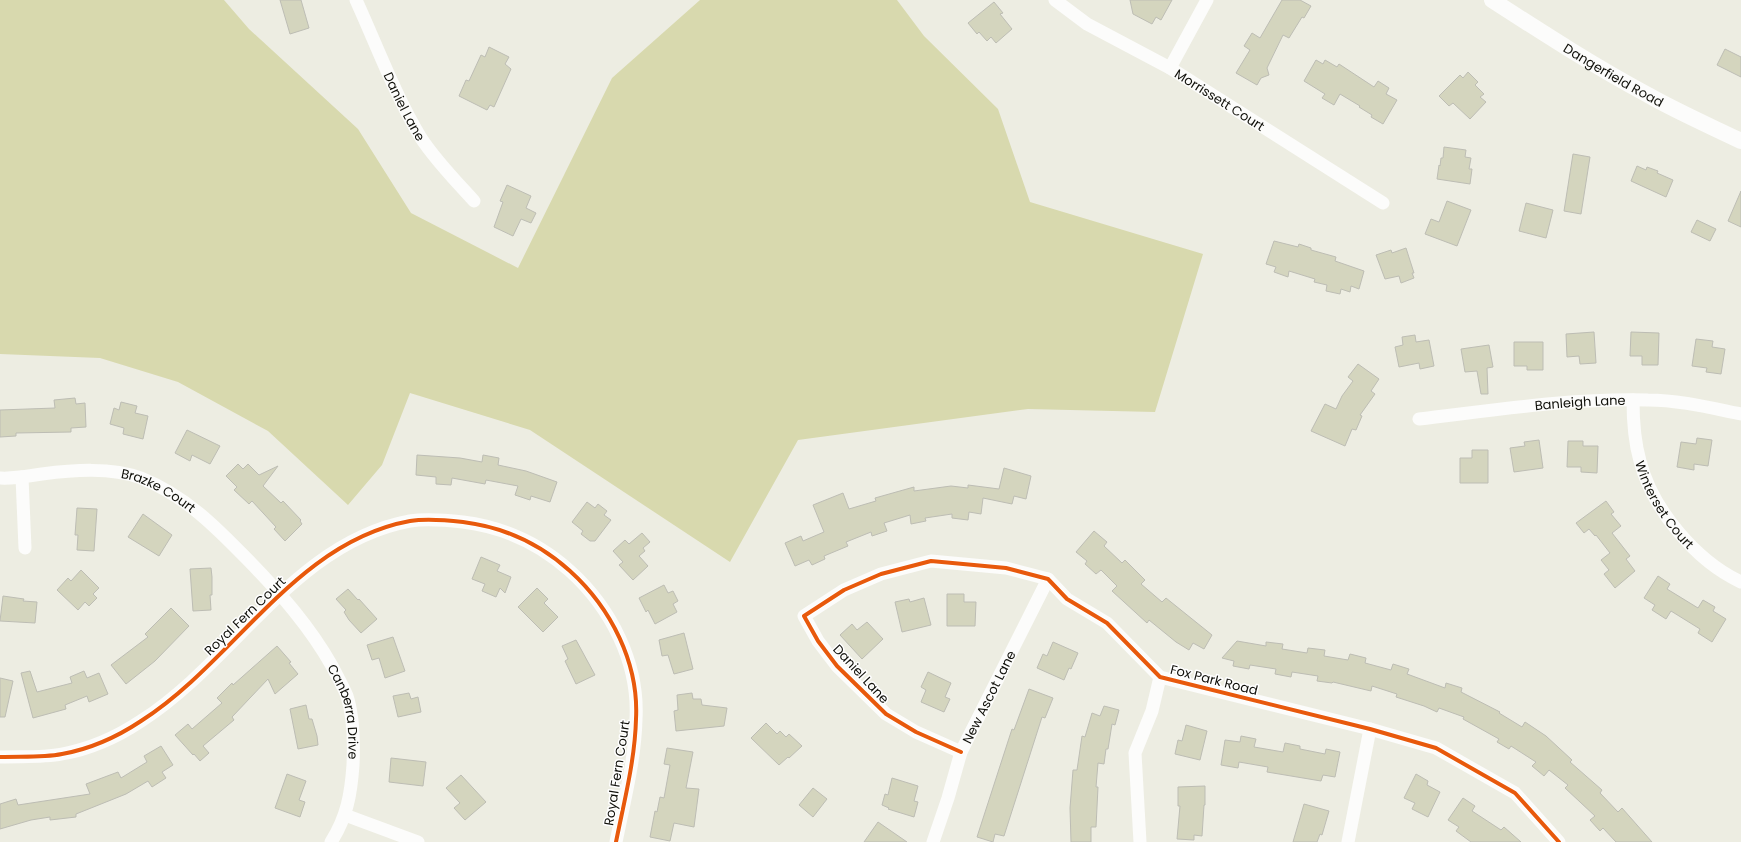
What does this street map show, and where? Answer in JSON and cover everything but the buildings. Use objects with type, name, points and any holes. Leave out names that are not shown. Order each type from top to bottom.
[{"type":"street","name":"Daniel Lane","points":[[356,0],[398,93],[422,138],[439,161],[474,201]]},
{"type":"street","name":"Morrissett Court","points":[[1055,0],[1087,24],[1170,68],[1383,203]]},
{"type":"street","points":[[1170,68],[1207,0]]},
{"type":"street","name":"Dangerfield Road","points":[[1492,0],[1623,82],[1741,141]]},
{"type":"street","name":"Banleigh Lane","points":[[1419,419],[1546,404],[1633,400],[1671,402],[1741,414]]},
{"type":"street","name":"Winterset Court","points":[[1633,400],[1635,441],[1640,462],[1648,483],[1669,520],[1688,544],[1729,576],[1741,582]]},
{"type":"street","name":"Brazke Court","points":[[0,478],[67,472],[112,472],[141,478],[182,500],[200,513],[224,534],[280,594]]},
{"type":"street","points":[[22,477],[25,548]]},
{"type":"street","name":"Royal Fern Court","points":[[0,757],[60,755],[101,743],[129,729],[161,707],[192,681],[235,641],[280,594],[304,573],[334,551],[360,538],[388,526],[413,520],[444,520],[469,523],[514,535],[556,559],[592,593],[606,613],[623,644],[635,690],[636,717],[634,742],[616,842]]},
{"type":"street","name":"Daniel Lane","points":[[961,752],[916,732],[886,714],[837,666],[818,641],[804,616],[844,590],[881,574],[931,561],[1006,568],[1048,579]]},
{"type":"street","name":"Fox Park Road","points":[[1048,579],[1067,599],[1107,623],[1160,677],[1370,729],[1436,748],[1515,793],[1559,842]]},
{"type":"street","name":"New Ascot Lane","points":[[933,842],[948,798],[961,752],[1048,579]]},
{"type":"street","name":"Canberra Drive","points":[[280,594],[306,624],[323,649],[346,695],[352,722],[354,749],[352,776],[345,815],[331,842]]},
{"type":"street","points":[[1140,842],[1135,753],[1152,710],[1160,677]]},
{"type":"street","points":[[1348,842],[1370,729]]},
{"type":"street","points":[[345,815],[418,842]]},
{"type":"green space","points":[[0,0],[224,0],[249,29],[358,129],[411,213],[518,268],[612,78],[700,0],[897,0],[924,36],[998,109],[1030,202],[1203,254],[1155,412],[1028,409],[798,440],[730,562],[530,430],[410,393],[382,465],[348,505],[268,431],[178,382],[100,358],[0,354]]},
{"type":"cycle path","points":[[0,757],[54,755],[72,752],[93,746],[113,737],[141,721],[175,696],[299,578],[333,553],[369,533],[416,520],[430,519],[478,524],[520,538],[534,545],[558,561],[585,586],[598,602],[610,619],[620,638],[633,677],[636,698],[636,719],[634,750],[616,842]]},
{"type":"cycle path","points":[[961,752],[916,732],[886,714],[837,666],[818,641],[804,616],[844,590],[881,574],[931,561],[1006,568],[1048,579],[1067,599],[1107,623],[1160,677],[1370,729],[1436,748],[1515,793],[1559,842]]}]
